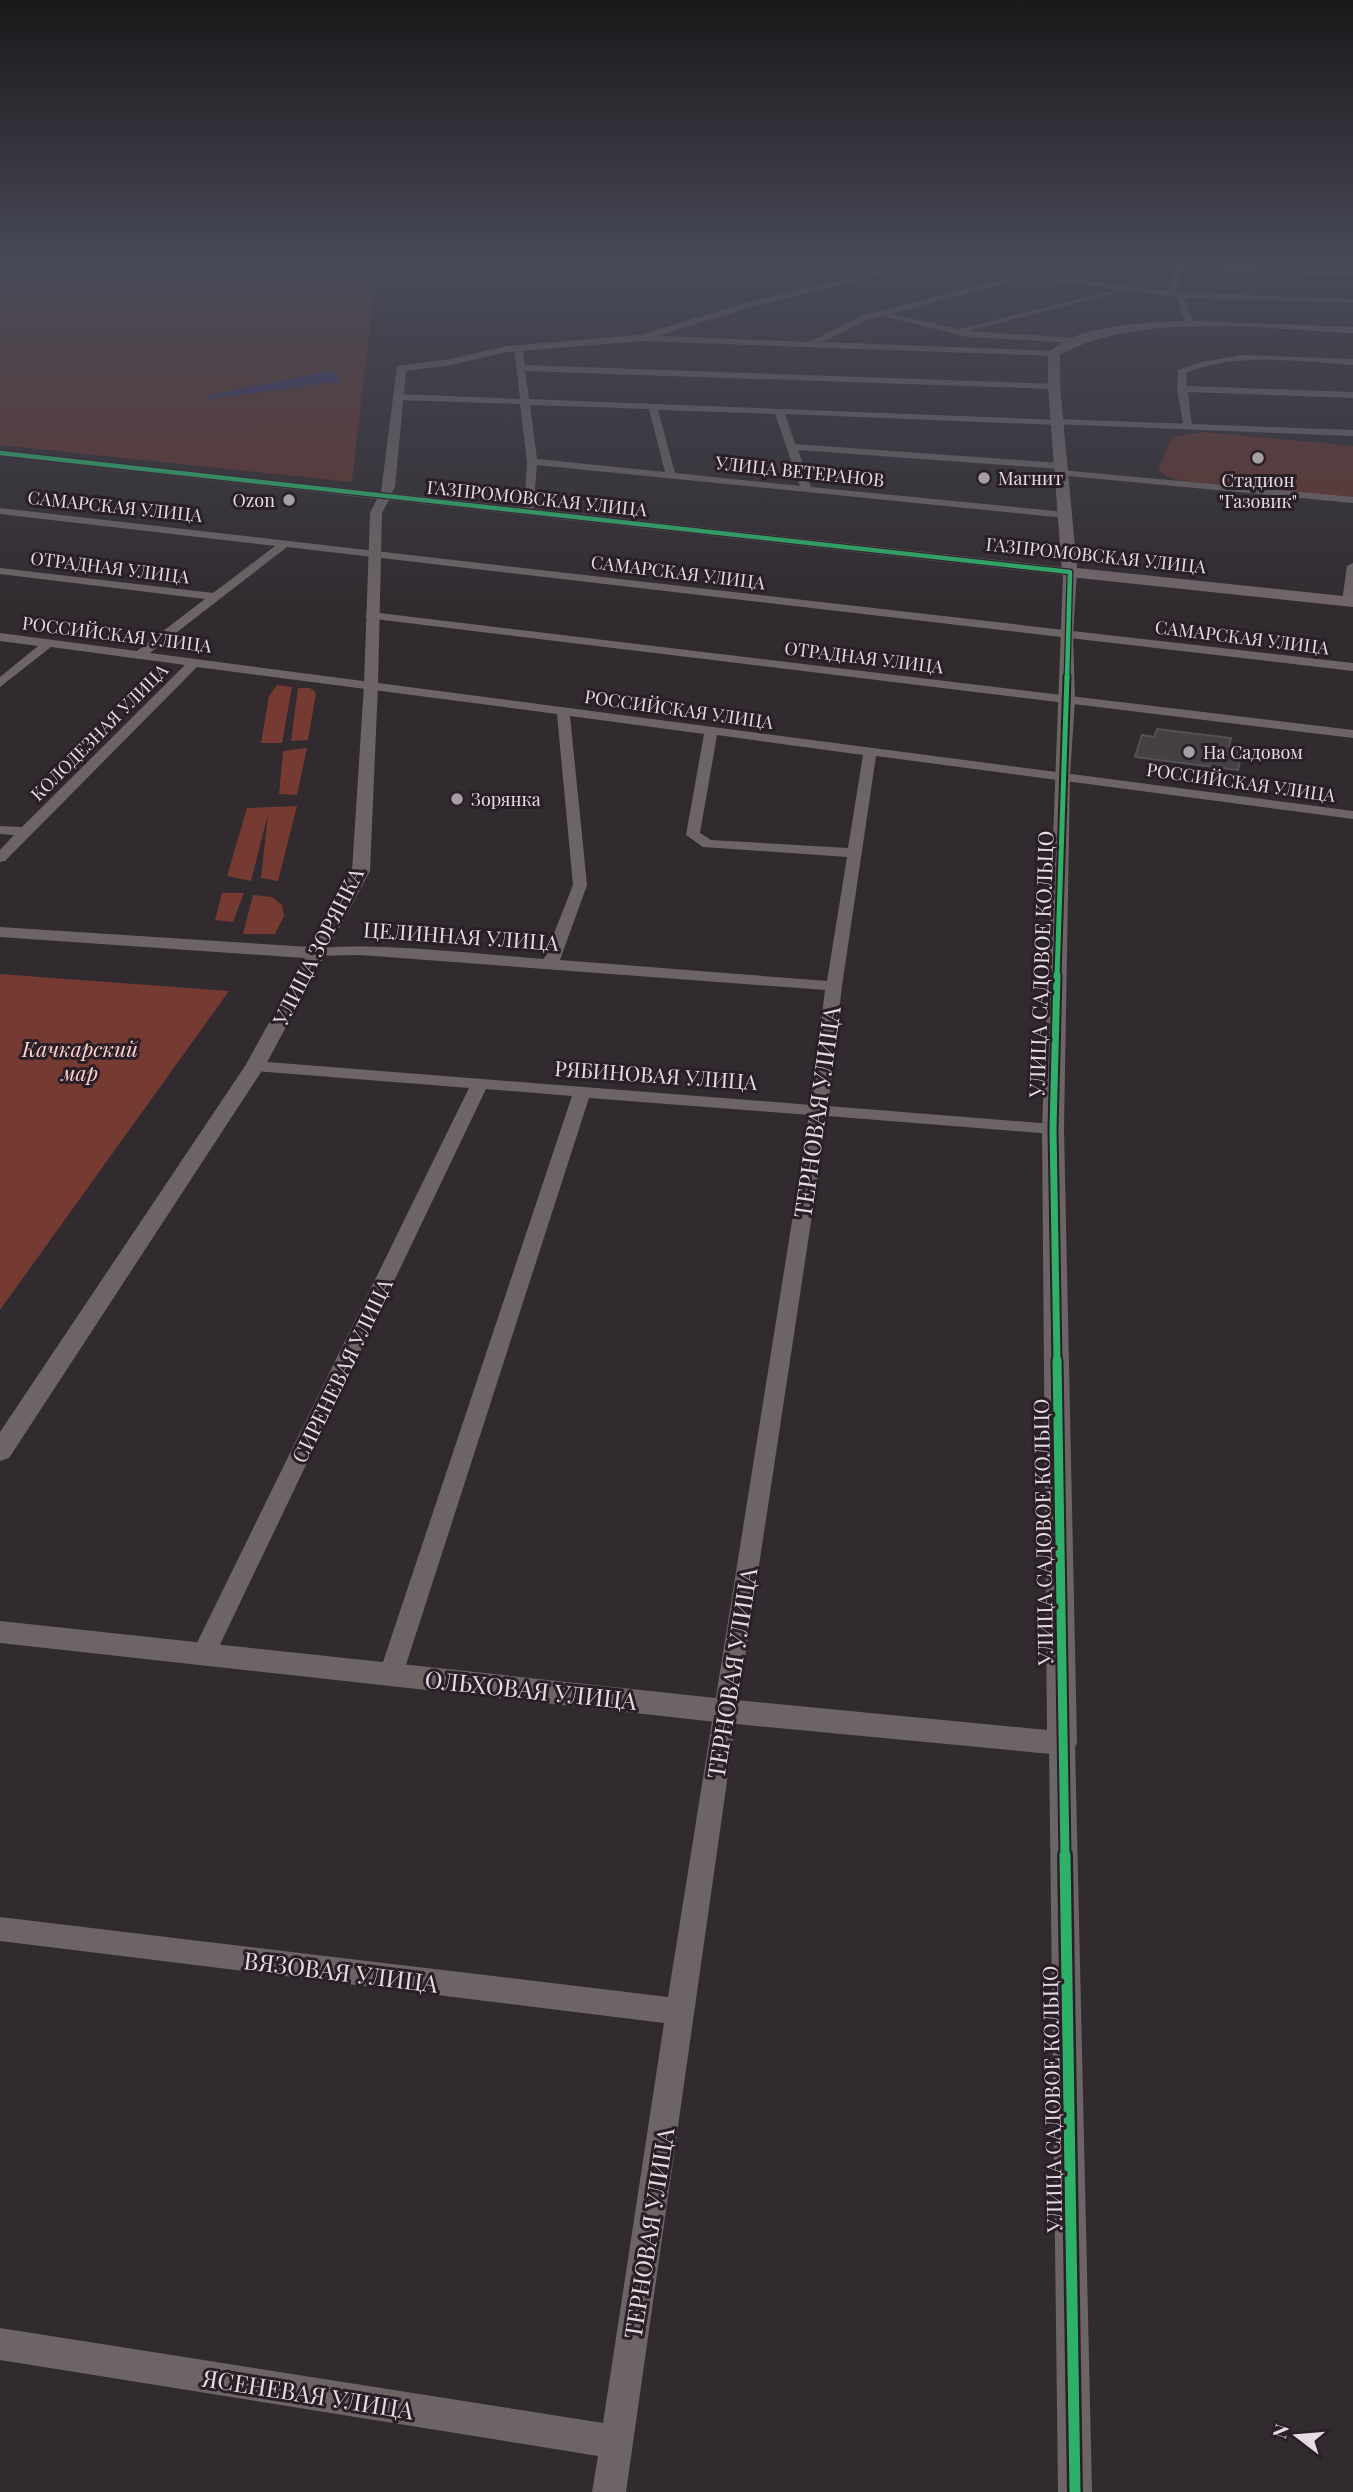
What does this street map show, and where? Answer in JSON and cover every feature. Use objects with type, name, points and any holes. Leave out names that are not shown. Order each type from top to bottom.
[{"type":"main road","name":"УЛИЦА САДОВОЕ КОЛЬЦО","points":[[1054,380],[1070,572]]},
{"type":"main road","name":"ГАЗПРОМОВСКАЯ УЛИЦА","points":[[1070,572],[1350,601]]},
{"type":"street","name":"УЛИЦА ЗОРЯНКА","points":[[0,1452],[255,1066],[361,871],[371,685],[376,513],[389,488],[400,380]]},
{"type":"street","points":[[523,380],[532,462],[528,513]]},
{"type":"street","points":[[885,380],[1054,386]]},
{"type":"street","points":[[1181,380],[1188,427]]},
{"type":"street","points":[[1182,389],[1353,395]]},
{"type":"street","points":[[398,397],[1353,433]]},
{"type":"street","points":[[653,407],[671,476]]},
{"type":"street","points":[[779,412],[807,490]]},
{"type":"street","points":[[790,447],[1060,469],[1353,500]]},
{"type":"street","name":"ГАЗПРОМОВСКАЯ УЛИЦА","points":[[0,453],[1070,572]]},
{"type":"street","name":"УЛИЦА ВЕТЕРАНОВ","points":[[532,462],[1065,515]]},
{"type":"street","name":"САМАРСКАЯ УЛИЦА","points":[[0,511],[1353,667]]},
{"type":"street","name":"КОЛОДЕЗНАЯ УЛИЦА","points":[[141,654],[286,543]]},
{"type":"street","points":[[1350,601],[1353,566]]},
{"type":"street","name":"ОТРАДНАЯ УЛИЦА","points":[[0,571],[217,597]]},
{"type":"street","name":"УЛИЦА САДОВОЕ КОЛЬЦО","points":[[1070,572],[1066,634],[1068,699],[1062,776],[1053,1129],[1075,2492]]},
{"type":"street","name":"ОТРАДНАЯ УЛИЦА","points":[[372,616],[1353,734]]},
{"type":"street","name":"РОССИЙСКАЯ УЛИЦА","points":[[0,637],[1353,816]]},
{"type":"street","points":[[0,683],[49,643]]},
{"type":"street","name":"КОЛОДЕЗНАЯ УЛИЦА","points":[[0,858],[195,662]]},
{"type":"street","points":[[551,963],[580,886],[563,712]]},
{"type":"street","points":[[711,731],[693,835],[708,844],[855,853]]},
{"type":"street","name":"ТЕРНОВАЯ УЛИЦА","points":[[609,2492],[682,2012],[724,1711],[819,1110],[834,986],[870,752]]},
{"type":"street","points":[[0,830],[26,832]]},
{"type":"street","name":"ЦЕЛИННАЯ УЛИЦА","points":[[0,932],[318,953],[360,950],[834,986]]},
{"type":"street","name":"РЯБИНОВАЯ УЛИЦА","points":[[255,1066],[1053,1129]]},
{"type":"street","name":"СИРЕНЕВАЯ УЛИЦА","points":[[203,1655],[480,1084]]},
{"type":"street","points":[[391,1674],[582,1091]]},
{"type":"street","name":"ОЛЬХОВАЯ УЛИЦА","points":[[0,1632],[724,1711],[1062,1743]]},
{"type":"street","name":"ВЯЗОВАЯ УЛИЦА","points":[[0,1930],[682,2012]]},
{"type":"street","name":"ЯСЕНЕВАЯ УЛИЦА","points":[[0,2344],[617,2442]]},
{"type":"shaded area","points":[[0,380],[364,380],[352,482],[0,445]]},
{"type":"shaded area","points":[[283,380],[341,381],[211,399],[205,396]]},
{"type":"shaded area","name":"Стадион \"Газовик\"","points":[[1203,432],[1353,446],[1353,498],[1186,482],[1168,477],[1158,470],[1172,437]]},
{"type":"green space","points":[[277,685],[292,687],[282,743],[261,743],[269,696]]},
{"type":"green space","points":[[298,688],[310,688],[316,693],[308,740],[291,741]]},
{"type":"green space","points":[[307,748],[297,795],[279,794],[283,751]]},
{"type":"green space","points":[[297,806],[278,881],[261,878],[268,814],[251,881],[227,876],[247,808]]},
{"type":"green space","points":[[222,893],[244,893],[233,922],[215,920]]},
{"type":"green space","points":[[253,895],[272,897],[282,905],[284,916],[275,934],[243,934]]},
{"type":"green space","name":"Качкарский мар","points":[[0,974],[229,991],[0,1310]]},
{"type":"building","name":"На Садовом","points":[[1157,729],[1231,738],[1229,746],[1243,748],[1238,770],[1135,757],[1142,735],[1154,737]]},
{"type":"cycle path","points":[[0,453],[1070,572],[1066,634],[1067,699],[1062,776],[1053,1129],[1075,2492]]},
{"type":"place","name":"Стадион \"Газовик\"","points":[[1258,458]]},
{"type":"place","name":"Магнит","points":[[984,478]]},
{"type":"place","name":"Ozon","points":[[289,500]]},
{"type":"place","name":"На Садовом","points":[[1189,752]]},
{"type":"place","name":"Зорянка","points":[[457,799]]}]
